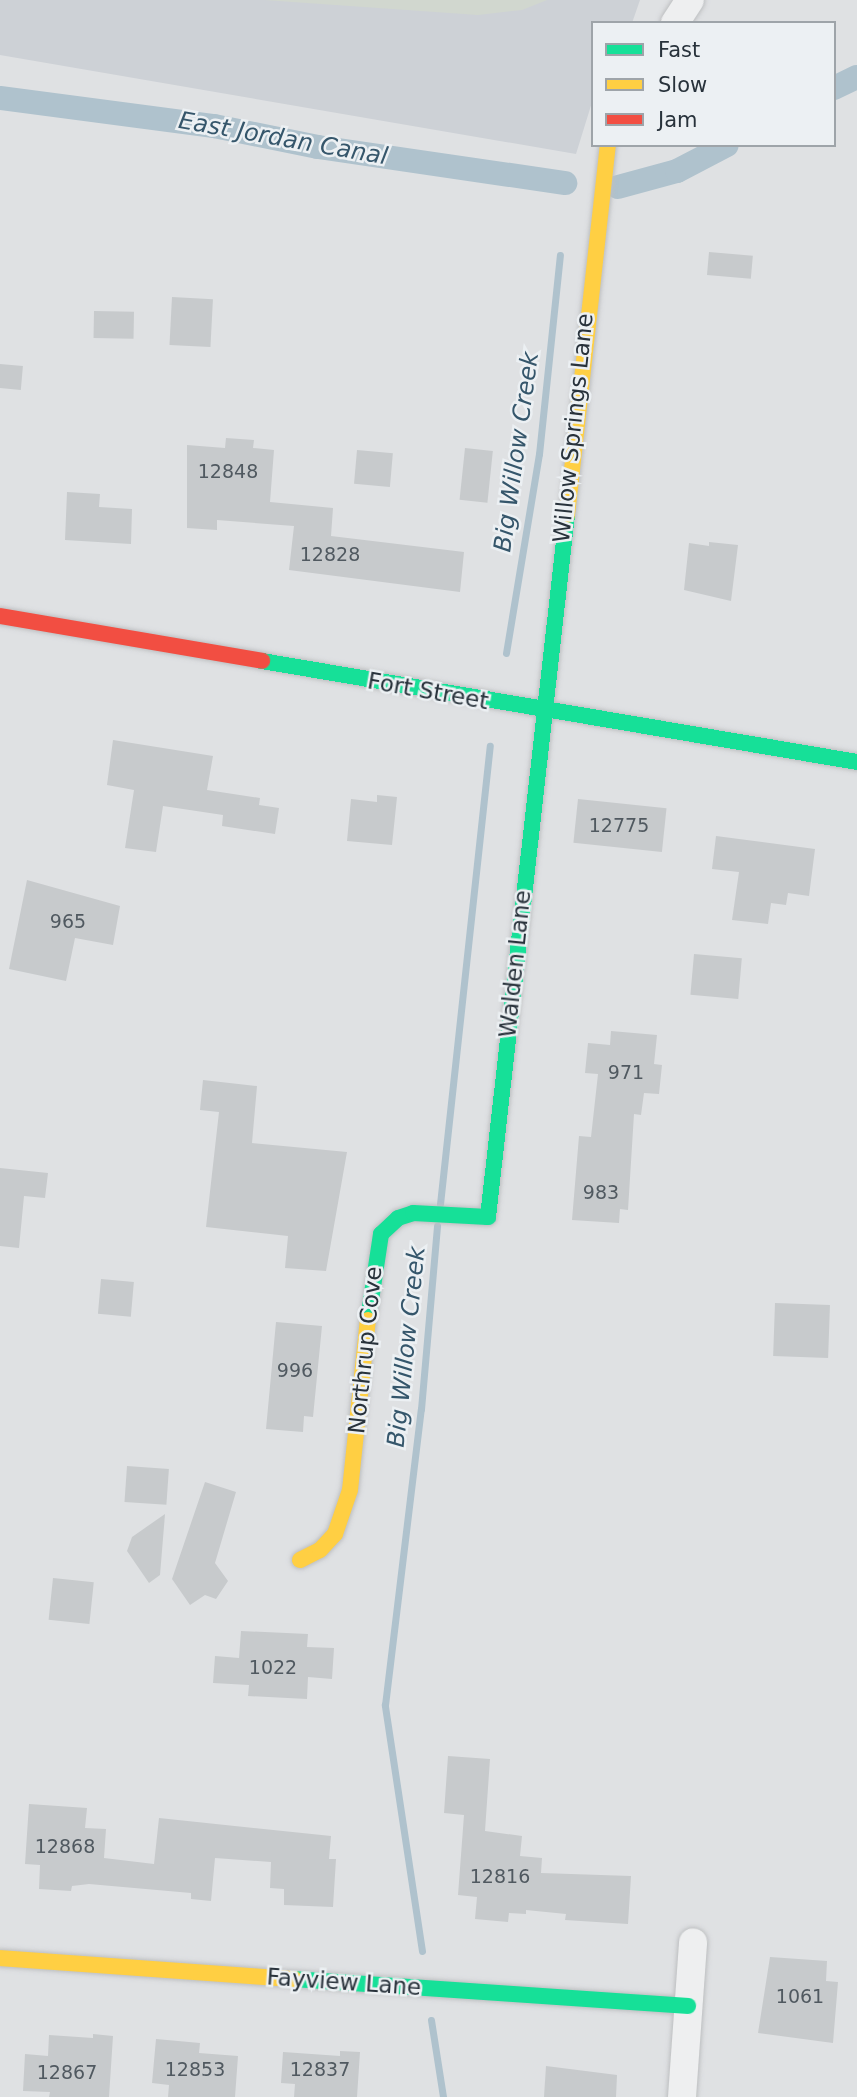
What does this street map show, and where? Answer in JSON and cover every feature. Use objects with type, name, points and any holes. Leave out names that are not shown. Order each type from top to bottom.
[{"type":"street","points":[[659,21],[664,0]]},
{"type":"street","points":[[676,21],[690,0]]},
{"type":"street","name":"Willow Springs Lane","points":[[542,711],[608,147]]},
{"type":"street","name":"Fort Street","points":[[0,616],[542,711],[857,762]]},
{"type":"street","name":"Walden Lane","points":[[488,1217],[542,711]]},
{"type":"street","name":"Northrup Cove","points":[[300,1560],[320,1550],[335,1534],[351,1490],[376,1246],[389,1224],[419,1213],[488,1217]]},
{"type":"street","points":[[682,2097],[693,1942]]},
{"type":"street","name":"Fayview Lane","points":[[0,1958],[688,2006]]},
{"type":"shaded area","points":[[0,0],[640,0],[633,21],[591,21],[591,105],[576,154],[0,55]]},
{"type":"shaded area","points":[[264,0],[547,0],[522,10],[478,15]]},
{"type":"building","points":[[709,252],[753,256],[751,279],[707,275]]},
{"type":"building","points":[[172,297],[213,299],[210,347],[169,345]]},
{"type":"building","points":[[94,311],[134,312],[134,339],[94,338]]},
{"type":"building","points":[[0,364],[23,366],[21,390],[0,388]]},
{"type":"building","points":[[226,438],[254,440],[253,448],[274,450],[270,502],[333,508],[331,536],[464,552],[460,592],[289,570],[294,526],[217,520],[217,530],[187,528],[187,445],[225,448]]},
{"type":"building","points":[[465,448],[493,451],[487,503],[460,500]]},
{"type":"building","points":[[357,450],[393,453],[390,487],[354,484]]},
{"type":"building","points":[[67,492],[100,494],[99,507],[132,509],[131,544],[65,540]]},
{"type":"building","points":[[709,542],[738,545],[731,601],[684,590],[689,543],[709,546]]},
{"type":"building","points":[[113,740],[213,756],[207,790],[260,798],[259,805],[279,808],[275,834],[222,826],[223,815],[163,806],[156,852],[125,848],[134,790],[107,785]]},
{"type":"building","points":[[377,795],[397,797],[392,845],[347,841],[351,799],[377,802]]},
{"type":"building","points":[[578,799],[667,808],[662,852],[573,843]]},
{"type":"building","points":[[716,836],[815,849],[809,896],[788,893],[786,905],[771,903],[768,924],[732,920],[739,872],[712,869]]},
{"type":"building","points":[[27,880],[120,906],[113,945],[75,938],[66,981],[9,969]]},
{"type":"building","points":[[694,954],[742,958],[738,999],[690,995]]},
{"type":"building","points":[[611,1031],[657,1035],[654,1064],[662,1065],[659,1094],[644,1093],[641,1115],[634,1114],[628,1210],[620,1209],[619,1223],[572,1220],[579,1136],[591,1137],[598,1074],[585,1073],[588,1043],[610,1045]]},
{"type":"building","points":[[203,1080],[257,1086],[252,1143],[347,1152],[326,1271],[285,1268],[288,1236],[206,1227],[219,1112],[200,1110]]},
{"type":"building","points":[[0,1168],[48,1173],[45,1198],[24,1196],[19,1248],[0,1246]]},
{"type":"building","points":[[101,1279],[134,1282],[131,1317],[98,1314]]},
{"type":"building","points":[[775,1303],[830,1305],[828,1358],[773,1356]]},
{"type":"building","points":[[276,1322],[322,1326],[313,1417],[304,1416],[303,1432],[266,1429]]},
{"type":"building","points":[[127,1466],[169,1469],[166,1505],[124,1502]]},
{"type":"building","points":[[205,1482],[236,1492],[215,1563],[228,1581],[216,1599],[205,1595],[190,1605],[172,1579]]},
{"type":"building","points":[[165,1514],[160,1575],[149,1583],[127,1551],[132,1537]]},
{"type":"building","points":[[53,1578],[94,1582],[89,1624],[49,1620]]},
{"type":"building","points":[[241,1631],[308,1634],[307,1647],[334,1648],[332,1679],[308,1677],[307,1699],[248,1696],[249,1685],[213,1683],[215,1656],[239,1658]]},
{"type":"building","points":[[448,1756],[490,1759],[485,1831],[522,1836],[520,1856],[542,1858],[541,1873],[631,1876],[628,1924],[565,1920],[566,1914],[526,1910],[526,1914],[509,1913],[508,1922],[475,1919],[477,1897],[458,1895],[464,1815],[444,1813]]},
{"type":"building","points":[[29,1804],[87,1808],[85,1828],[106,1829],[104,1858],[154,1864],[159,1818],[331,1836],[329,1859],[336,1859],[333,1907],[284,1905],[284,1889],[270,1888],[271,1862],[215,1858],[211,1901],[191,1899],[191,1893],[89,1884],[72,1886],[71,1891],[39,1889],[40,1865],[25,1864]]},
{"type":"building","points":[[770,1957],[827,1961],[826,1981],[838,1982],[833,2043],[758,2033]]},
{"type":"building","points":[[93,2034],[113,2036],[109,2097],[49,2097],[50,2092],[23,2091],[25,2054],[48,2056],[49,2035],[93,2038]]},
{"type":"building","points":[[156,2039],[200,2043],[199,2053],[238,2056],[235,2097],[168,2097],[169,2085],[152,2083]]},
{"type":"building","points":[[340,2051],[360,2052],[357,2097],[294,2097],[295,2084],[281,2083],[283,2052],[340,2056]]},
{"type":"building","points":[[546,2066],[617,2075],[616,2097],[544,2097]]},
{"type":"waterway","name":"East Jordan Canal","points":[[836,87],[857,77]]},
{"type":"waterway","name":"East Jordan Canal","points":[[0,98],[214,126],[318,147],[565,183]]},
{"type":"waterway","name":"East Jordan Canal","points":[[618,187],[677,171],[723,147]]},
{"type":"waterway","name":"Big Willow Creek","points":[[506,653],[539,454],[560,255]]},
{"type":"waterway","name":"Big Willow Creek","points":[[440,1204],[490,746]]},
{"type":"waterway","name":"Big Willow Creek","points":[[422,1951],[385,1705],[421,1409],[437,1226]]},
{"type":"waterway","name":"Big Willow Creek","points":[[431,2020],[443,2097]]},
{"type":"traffic: fast","points":[[368,1320],[381,1234],[398,1218],[413,1213],[488,1217],[567,515]]},
{"type":"traffic: fast","points":[[262,661],[857,762]]},
{"type":"traffic: fast","points":[[294,1979],[688,2006]]},
{"type":"traffic: slow","points":[[567,515],[608,147]]},
{"type":"traffic: slow","points":[[300,1560],[320,1550],[335,1534],[350,1490],[368,1320]]},
{"type":"traffic: slow","points":[[0,1958],[294,1979]]},
{"type":"traffic: jam","points":[[0,616],[262,661]]}]
